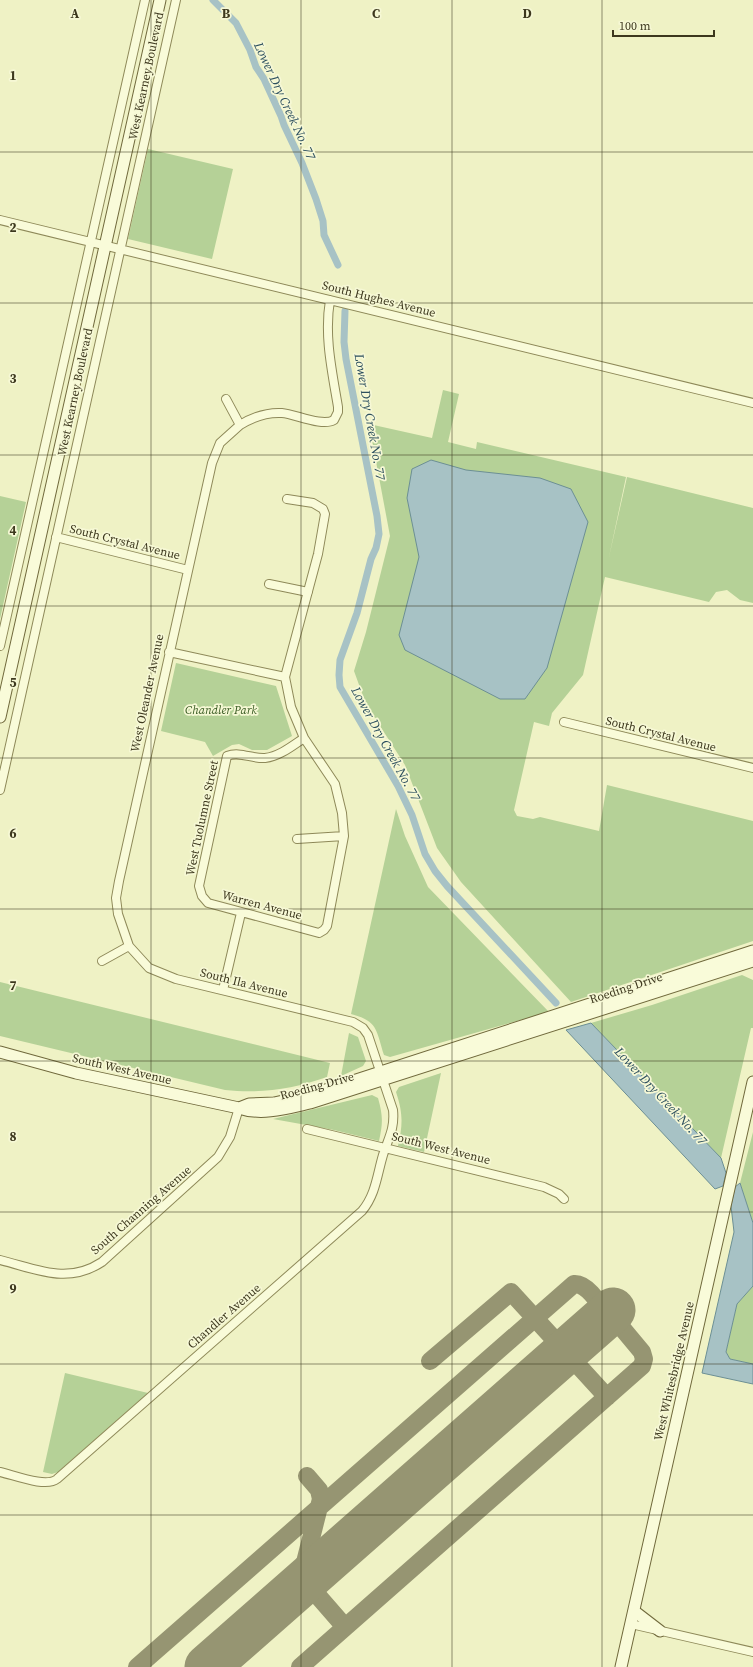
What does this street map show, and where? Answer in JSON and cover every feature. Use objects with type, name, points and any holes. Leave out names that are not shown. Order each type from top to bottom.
[{"type":"main road","name":"West Kearney Boulevard","points":[[0,717],[160,0]]},
{"type":"main road","name":"Roeding Drive","points":[[382,1076],[753,951]]},
{"type":"main road","name":"Roeding Drive","points":[[239,1108],[249,1104],[274,1103],[291,1100],[382,1076],[753,961]]},
{"type":"main road","points":[[740,965],[753,971]]},
{"type":"main road","name":"South West Avenue","points":[[0,1052],[76,1073],[239,1108]]},
{"type":"main road","name":"West Whitesbridge Avenue","points":[[622,1667],[753,1082]]},
{"type":"main road","points":[[634,1611],[660,1631]]},
{"type":"street","name":"West Kearney Boulevard","points":[[0,646],[1,636],[145,0]]},
{"type":"street","name":"West Kearney Boulevard","points":[[0,790],[103,323],[122,249],[176,0]]},
{"type":"street","name":"South Hughes Avenue","points":[[0,220],[753,403]]},
{"type":"street","name":"West Oleander Avenue","points":[[129,946],[118,914],[116,898],[169,652],[214,457],[220,443],[240,425],[256,416],[269,413],[289,414],[324,422],[334,420],[338,412],[338,407],[330,361],[328,337],[330,300]]},
{"type":"street","points":[[226,399],[240,425]]},
{"type":"street","points":[[287,499],[313,503],[323,508],[325,514],[318,554],[285,677],[291,707],[304,738],[336,784],[342,813],[344,836],[297,839]]},
{"type":"street","name":"South Crystal Avenue","points":[[56,537],[188,570]]},
{"type":"street","points":[[269,584],[308,592]]},
{"type":"street","points":[[1,636],[17,639]]},
{"type":"street","points":[[169,652],[285,677]]},
{"type":"street","name":"South Crystal Avenue","points":[[564,722],[753,768]]},
{"type":"street","name":"West Tuolumne Street","points":[[199,886],[227,756],[234,753],[264,758],[274,756],[284,752],[304,738]]},
{"type":"street","name":"Warren Avenue","points":[[199,886],[202,896],[208,903],[241,913],[319,932],[324,930],[327,926],[344,836]]},
{"type":"street","points":[[223,990],[241,913]]},
{"type":"street","points":[[102,961],[129,946]]},
{"type":"street","name":"South Ila Avenue","points":[[129,946],[149,968],[176,979],[353,1022],[363,1028]]},
{"type":"street","name":"Chandler Avenue","points":[[0,1472],[51,1483],[362,1211],[373,1193],[383,1155],[390,1138],[394,1118],[393,1110],[373,1047],[363,1028]]},
{"type":"street","name":"South Channing Avenue","points":[[0,1260],[64,1275],[74,1274],[94,1267],[102,1262],[211,1165],[218,1157],[230,1137],[239,1108]]},
{"type":"street","name":"South West Avenue","points":[[307,1129],[544,1187],[559,1194],[564,1199]]},
{"type":"street","points":[[631,1624],[753,1652]]},
{"type":"green space","points":[[148,149],[233,169],[212,259],[128,239]]},
{"type":"green space","points":[[443,390],[459,394],[448,442],[476,449],[477,442],[626,477],[609,557],[627,477],[753,508],[753,603],[740,600],[727,590],[716,592],[709,602],[605,577],[583,675],[552,713],[549,726],[534,722],[514,810],[517,816],[533,819],[540,817],[599,831],[607,785],[753,821],[753,941],[571,1002],[461,882],[437,848],[405,765],[366,704],[354,671],[366,632],[390,536],[369,424],[432,438]]},
{"type":"green space","points":[[0,496],[26,502],[0,619]]},
{"type":"green space","name":"Chandler Park","points":[[176,663],[276,686],[292,736],[267,750],[252,750],[239,744],[232,745],[213,756],[205,742],[161,731]]},
{"type":"green space","points":[[396,809],[405,836],[428,887],[549,1012],[390,1057],[384,1055],[375,1028],[371,1023],[351,1014]]},
{"type":"green space","points":[[742,975],[753,980],[753,1028],[751,1028],[721,1158],[591,1023],[652,1005]]},
{"type":"green space","points":[[0,982],[330,1063],[327,1077],[302,1085],[277,1090],[225,1090],[0,1036]]},
{"type":"green space","points":[[349,1033],[358,1037],[366,1061],[363,1066],[341,1076]]},
{"type":"green space","points":[[441,1073],[424,1152],[398,1146],[402,1119],[396,1092],[399,1087]]},
{"type":"green space","points":[[372,1095],[378,1098],[381,1110],[382,1124],[379,1141],[334,1130],[273,1119]]},
{"type":"green space","points":[[753,1132],[753,1223],[740,1183]]},
{"type":"green space","points":[[753,1286],[753,1364],[730,1359],[726,1352],[737,1304]]},
{"type":"green space","points":[[65,1373],[148,1393],[58,1472],[52,1474],[43,1472]]},
{"type":"water","points":[[431,460],[466,470],[540,478],[571,489],[588,522],[547,668],[525,699],[500,699],[405,650],[399,635],[419,557],[407,498],[412,469]]},
{"type":"water","points":[[591,1023],[721,1158],[726,1173],[723,1186],[715,1189],[566,1030]]},
{"type":"water","points":[[740,1183],[753,1223],[753,1286],[737,1304],[726,1352],[730,1359],[753,1364],[753,1384],[702,1373],[734,1232],[731,1206],[735,1187]]},
{"type":"waterway","name":"Lower Dry Creek No. 77","points":[[213,0],[236,23],[250,50],[256,67],[264,79],[302,163],[323,221],[324,235],[338,265]]},
{"type":"waterway","name":"Lower Dry Creek No. 77","points":[[345,311],[344,342],[346,359],[377,516],[379,534],[357,613],[340,660],[340,687],[398,786],[412,815],[425,854],[435,871],[447,886],[556,1003]]},
{"type":"taxiway","points":[[137,1667],[574,1284],[583,1286],[598,1302],[601,1311],[600,1316],[593,1328]]},
{"type":"taxiway","points":[[430,1361],[511,1292],[607,1397]]},
{"type":"taxiway","points":[[300,1667],[642,1366],[644,1359],[642,1352],[617,1322],[607,1320],[601,1322],[593,1328]]},
{"type":"taxiway","points":[[299,1586],[321,1499],[319,1490],[307,1476]]},
{"type":"taxiway","points":[[305,1581],[345,1627]]},
{"type":"runway","points":[[207,1667],[613,1310]]}]
